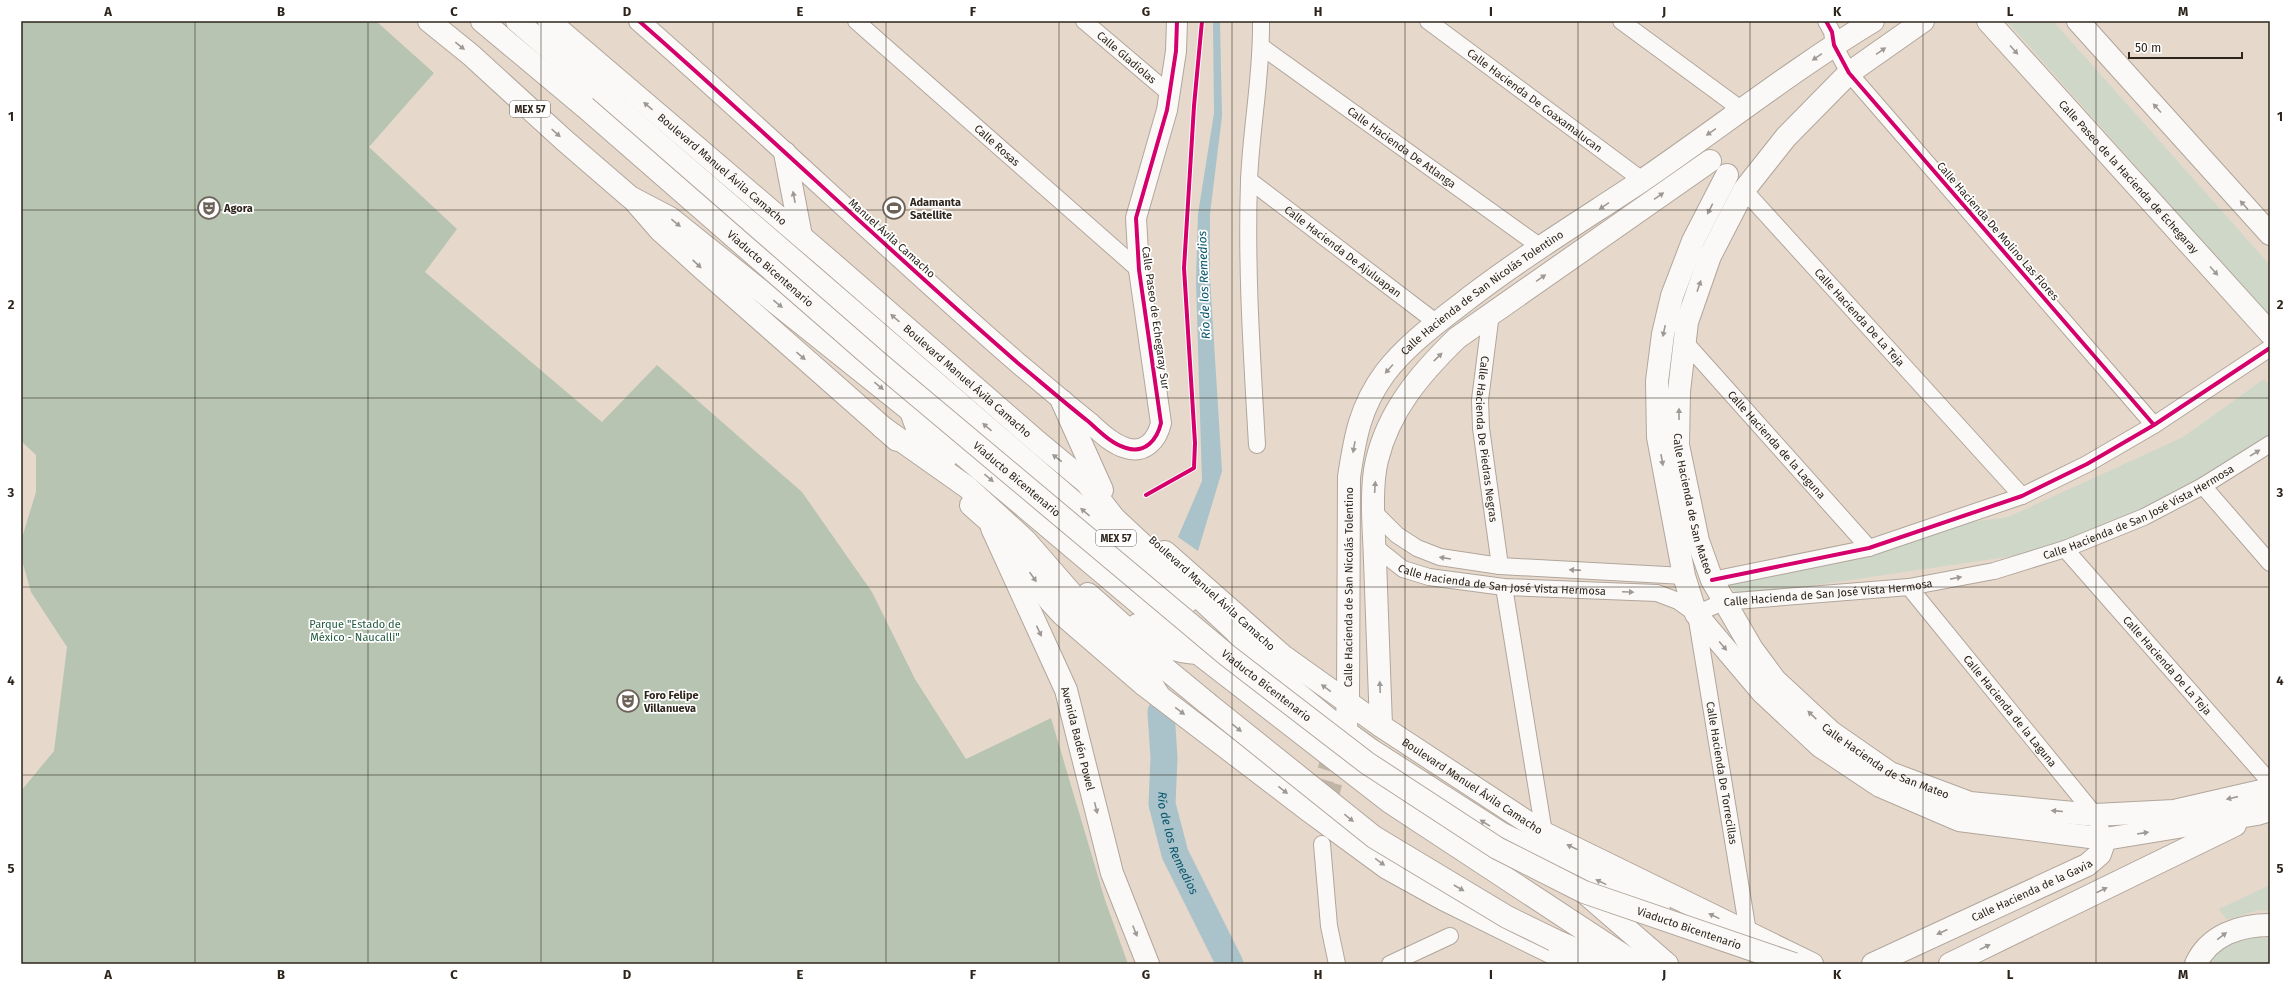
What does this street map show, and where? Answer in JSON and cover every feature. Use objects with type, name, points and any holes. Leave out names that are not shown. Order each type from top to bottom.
[{"type":"main road","name":"MEX 57","points":[[430,21],[471,55],[564,140],[630,197],[670,218],[910,411],[1198,653],[1390,802],[1617,952],[1640,964]]},
{"type":"main road","name":"Viaducto Bicentenario","points":[[482,21],[585,107],[881,365],[1228,656],[1367,763],[1497,848],[1584,892],[1794,964]]},
{"type":"main road","name":"Boulevard Manuel Ávila Camacho","points":[[517,21],[1267,669],[1326,717],[1372,750],[1502,834],[1674,917],[1776,964]]},
{"type":"main road","name":"Boulevard Manuel Ávila Camacho","points":[[549,21],[801,236],[1040,444],[1082,478],[1283,656],[1345,717],[1381,726],[1544,833],[1812,964]]},
{"type":"main road","name":"Calle Hacienda de San Nicolás Tolentino","points":[[1345,717],[1349,477],[1354,444],[1363,409],[1385,373],[1410,346],[1486,285],[1642,180],[1834,45],[1873,21]]},
{"type":"main road","points":[[1849,73],[1924,21]]},
{"type":"main road","name":"Calle Paseo de la Hacienda de Echegaray","points":[[1988,21],[2270,333]]},
{"type":"main road","points":[[2078,21],[2270,234]]},
{"type":"main road","name":"Calle Hacienda de San Mateo","points":[[1849,73],[1786,137],[1744,190],[1710,256],[1687,322],[1679,391],[1678,445],[1688,543],[1684,576],[1696,614],[1762,692],[1820,746],[1880,786],[1959,820],[2105,839]]},
{"type":"main road","name":"Calle Hacienda De La Teja","points":[[1691,146],[1728,175],[1744,190]]},
{"type":"main road","points":[[785,153],[801,236]]},
{"type":"main road","name":"Calle Hacienda de San Nicolás Tolentino","points":[[1381,726],[1373,511],[1376,460],[1391,423],[1408,391],[1431,363],[1457,338],[1710,161]]},
{"type":"main road","name":"Calle Hacienda de San Mateo","points":[[1728,175],[1693,241],[1672,296],[1663,334],[1657,381],[1658,437],[1688,543],[1712,580],[1723,602],[1752,649],[1775,680],[1831,732],[1890,773],[1970,803],[2095,815]]},
{"type":"main road","points":[[630,197],[660,230],[702,268],[988,520],[1015,551],[1050,601],[1063,615],[1159,696],[1320,809],[1387,868],[1443,900],[1575,964]]},
{"type":"main road","points":[[1062,400],[1107,500]]},
{"type":"main road","points":[[1363,409],[1391,423]]},
{"type":"main road","points":[[910,411],[913,423],[928,442],[1088,602],[1207,703],[1374,837],[1507,917],[1554,940],[1610,964]]},
{"type":"main road","points":[[882,427],[967,487],[995,511],[1025,540],[1064,587],[1088,602],[1107,602],[1135,642],[1140,666],[1159,696]]},
{"type":"main road","points":[[1082,478],[1114,518],[1235,631],[1267,669]]},
{"type":"main road","name":"Avenida Badén Powel","points":[[988,520],[1066,690],[1112,873],[1148,964]]},
{"type":"main road","points":[[1135,642],[1180,652],[1198,653]]},
{"type":"main road","points":[[2095,815],[2174,811],[2264,798]]},
{"type":"main road","points":[[2105,839],[2264,798]]},
{"type":"main road","points":[[1950,964],[2264,798]]},
{"type":"main road","name":"Calle Hacienda de la Gavia","points":[[1873,964],[2087,866],[2100,854],[2105,839]]},
{"type":"main road","name":"Viaducto Bicentenario","points":[[1584,892],[1667,964]]},
{"type":"main road","points":[[2196,964],[2201,953],[2226,932],[2254,925],[2270,925]]},
{"type":"street","name":"Manuel Ávila Camacho","points":[[639,21],[963,315],[1062,400],[1117,444],[1135,450],[1144,448]]},
{"type":"street","name":"Calle Rosas","points":[[856,21],[1139,270]]},
{"type":"street","name":"Calle Gladiolas","points":[[1084,21],[1170,94]]},
{"type":"street","name":"Calle Paseo de Echegaray Sur","points":[[1144,448],[1158,434],[1161,423],[1139,270],[1136,218],[1170,94],[1176,51],[1177,21]]},
{"type":"street","points":[[1257,446],[1248,268],[1249,180],[1262,47],[1261,21]]},
{"type":"street","name":"Calle Hacienda De Coaxamalucan","points":[[1428,21],[1642,180]]},
{"type":"street","points":[[1621,21],[1742,110]]},
{"type":"street","name":"Calle Hacienda De Molino Las Flores","points":[[1826,21],[1832,32],[1834,45],[1849,73],[2154,425]]},
{"type":"street","name":"Calle Hacienda De Atlanga","points":[[1262,47],[1542,248]]},
{"type":"street","name":"Calle Hacienda De Ajuluapan","points":[[1249,180],[1437,323]]},
{"type":"street","name":"Calle Hacienda De La Teja","points":[[1744,190],[2022,496]]},
{"type":"street","name":"Calle Hacienda De Piedras Negras","points":[[1491,313],[1480,400],[1481,428],[1500,566]]},
{"type":"street","name":"Calle Hacienda de la Laguna","points":[[1684,341],[1869,548]]},
{"type":"street","points":[[1712,580],[1869,548],[2022,496],[2087,464],[2154,425],[2270,348]]},
{"type":"street","name":"Calle Hacienda de San José Vista Hermosa","points":[[1374,546],[1403,569],[1429,577],[1504,587],[1657,593],[1678,601],[1696,614],[1723,602],[1909,587],[1994,571],[2065,549],[2144,517],[2203,486],[2270,444]]},
{"type":"street","points":[[2203,486],[2270,563]]},
{"type":"street","name":"Calle Hacienda de San José Vista Hermosa","points":[[1373,511],[1397,535],[1417,548],[1440,557],[1500,566],[1684,576]]},
{"type":"street","name":"Calle Hacienda De La Teja","points":[[2065,549],[2264,798]]},
{"type":"street","points":[[1504,587],[1544,833]]},
{"type":"street","name":"Calle Hacienda de la Laguna","points":[[1909,587],[2095,815],[2105,839]]},
{"type":"street","name":"Calle Hacienda De Torrecillas","points":[[1696,614],[1748,932]]},
{"type":"street","points":[[1322,844],[1330,926],[1336,964]]},
{"type":"street","points":[[1390,964],[1450,936]]},
{"type":"green space","name":"Parque \"Estado de México - Naucalli\"","points":[[21,21],[376,21],[434,73],[369,147],[457,229],[425,272],[602,422],[657,365],[802,492],[872,592],[915,679],[966,759],[1051,718],[1105,900],[1128,964],[21,964],[21,791],[54,751],[67,647],[31,592],[21,557],[21,541],[36,492],[36,455],[21,441]]},
{"type":"green space","points":[[2007,21],[2053,21],[2270,265],[2270,317]]},
{"type":"green space","points":[[2264,379],[2270,385],[2270,435],[2232,460],[2149,507],[2041,552],[1740,596],[1720,576],[1903,546],[1926,528],[2008,517],[2183,437]]},
{"type":"green space","points":[[2270,885],[2270,911],[2259,910],[2227,920],[2219,909]]},
{"type":"green space","points":[[2253,937],[2270,938],[2270,964],[2207,964],[2211,958],[2227,946]]},
{"type":"water","points":[[1213,21],[1220,21],[1222,116],[1210,214],[1210,278],[1222,471],[1198,551],[1178,537],[1202,481],[1196,282],[1198,214],[1214,113]]},
{"type":"waterway","name":"Río de los Remedios","points":[[1161,712],[1164,758],[1162,804],[1175,854],[1230,964]]},
{"type":"tunnel","points":[[1319,799],[1336,741]]},
{"type":"tunnel","points":[[1326,804],[1341,743]]},
{"type":"cycle path","points":[[639,21],[923,279],[1019,364],[1106,437],[1116,444],[1133,449],[1139,449],[1149,444],[1157,435],[1161,423],[1139,270],[1136,218],[1167,110],[1176,51],[1177,21]]},
{"type":"cycle path","points":[[1146,495],[1194,468],[1195,443],[1184,268],[1194,106],[1202,21]]},
{"type":"cycle path","points":[[1826,21],[1832,32],[1834,45],[1849,73],[2154,425]]},
{"type":"cycle path","points":[[1712,580],[1869,548],[2022,496],[2087,464],[2154,425],[2270,348]]},
{"type":"place","name":"Agora","points":[[209,208]]},
{"type":"place","name":"Adamanta Satellite","points":[[894,208]]},
{"type":"place","name":"Foro Felipe Villanueva","points":[[628,701]]}]
